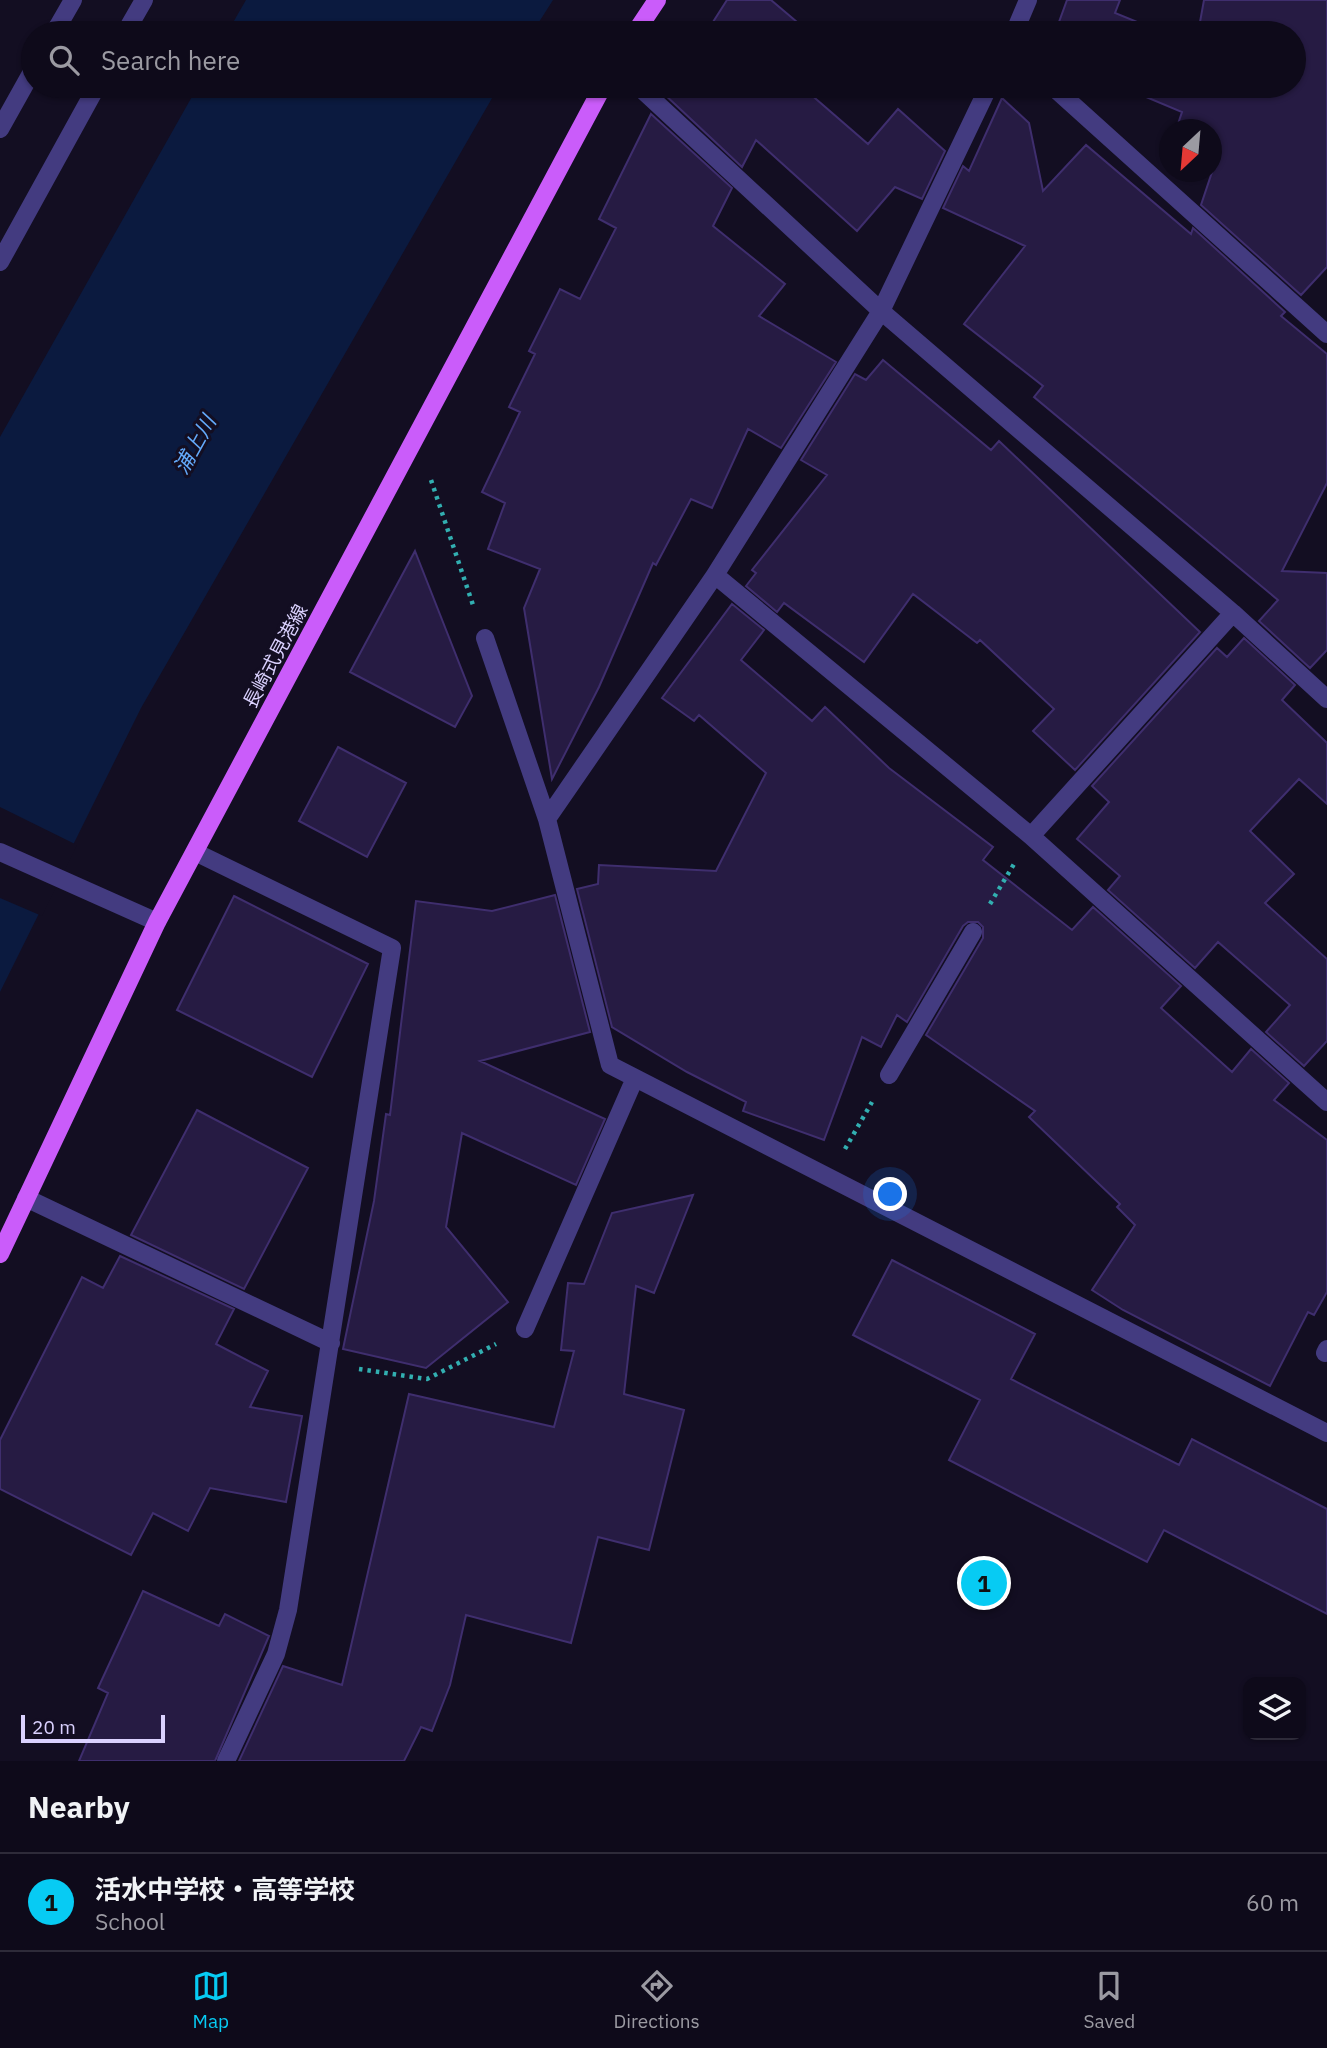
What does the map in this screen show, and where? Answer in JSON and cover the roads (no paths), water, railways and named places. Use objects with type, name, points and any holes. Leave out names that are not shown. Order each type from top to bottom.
[{"type":"main road","points":[[643,21],[657,0]]},
{"type":"main road","name":"長崎式見港線","points":[[0,1254],[157,922],[597,98]]},
{"type":"street","points":[[61,21],[73,0]]},
{"type":"street","points":[[132,21],[144,0]]},
{"type":"street","points":[[1019,21],[1028,0]]},
{"type":"street","points":[[0,129],[21,91]]},
{"type":"street","points":[[0,262],[90,98]]},
{"type":"street","points":[[651,98],[881,311],[1233,614],[1327,699]]},
{"type":"street","points":[[547,819],[715,575],[881,311],[983,98]]},
{"type":"street","points":[[1065,98],[1327,334]]},
{"type":"street","points":[[715,575],[1031,836],[1327,1102]]},
{"type":"street","points":[[1031,836],[1233,614]]},
{"type":"street","points":[[485,638],[547,819],[610,1065],[1327,1433]]},
{"type":"street","points":[[0,852],[157,922]]},
{"type":"street","points":[[195,852],[392,948],[288,1610],[276,1654],[226,1761]]},
{"type":"street","points":[[889,1074],[973,932]]},
{"type":"street","points":[[525,1329],[635,1078]]},
{"type":"street","points":[[26,1198],[331,1343]]},
{"type":"water","points":[[246,0],[553,0],[540,21],[234,21]]},
{"type":"water","name":"浦上川","points":[[191,98],[492,98],[141,708],[0,992],[0,437]]},
{"type":"place","name":"活水中学校・高等学校","points":[[984,1583]]}]
